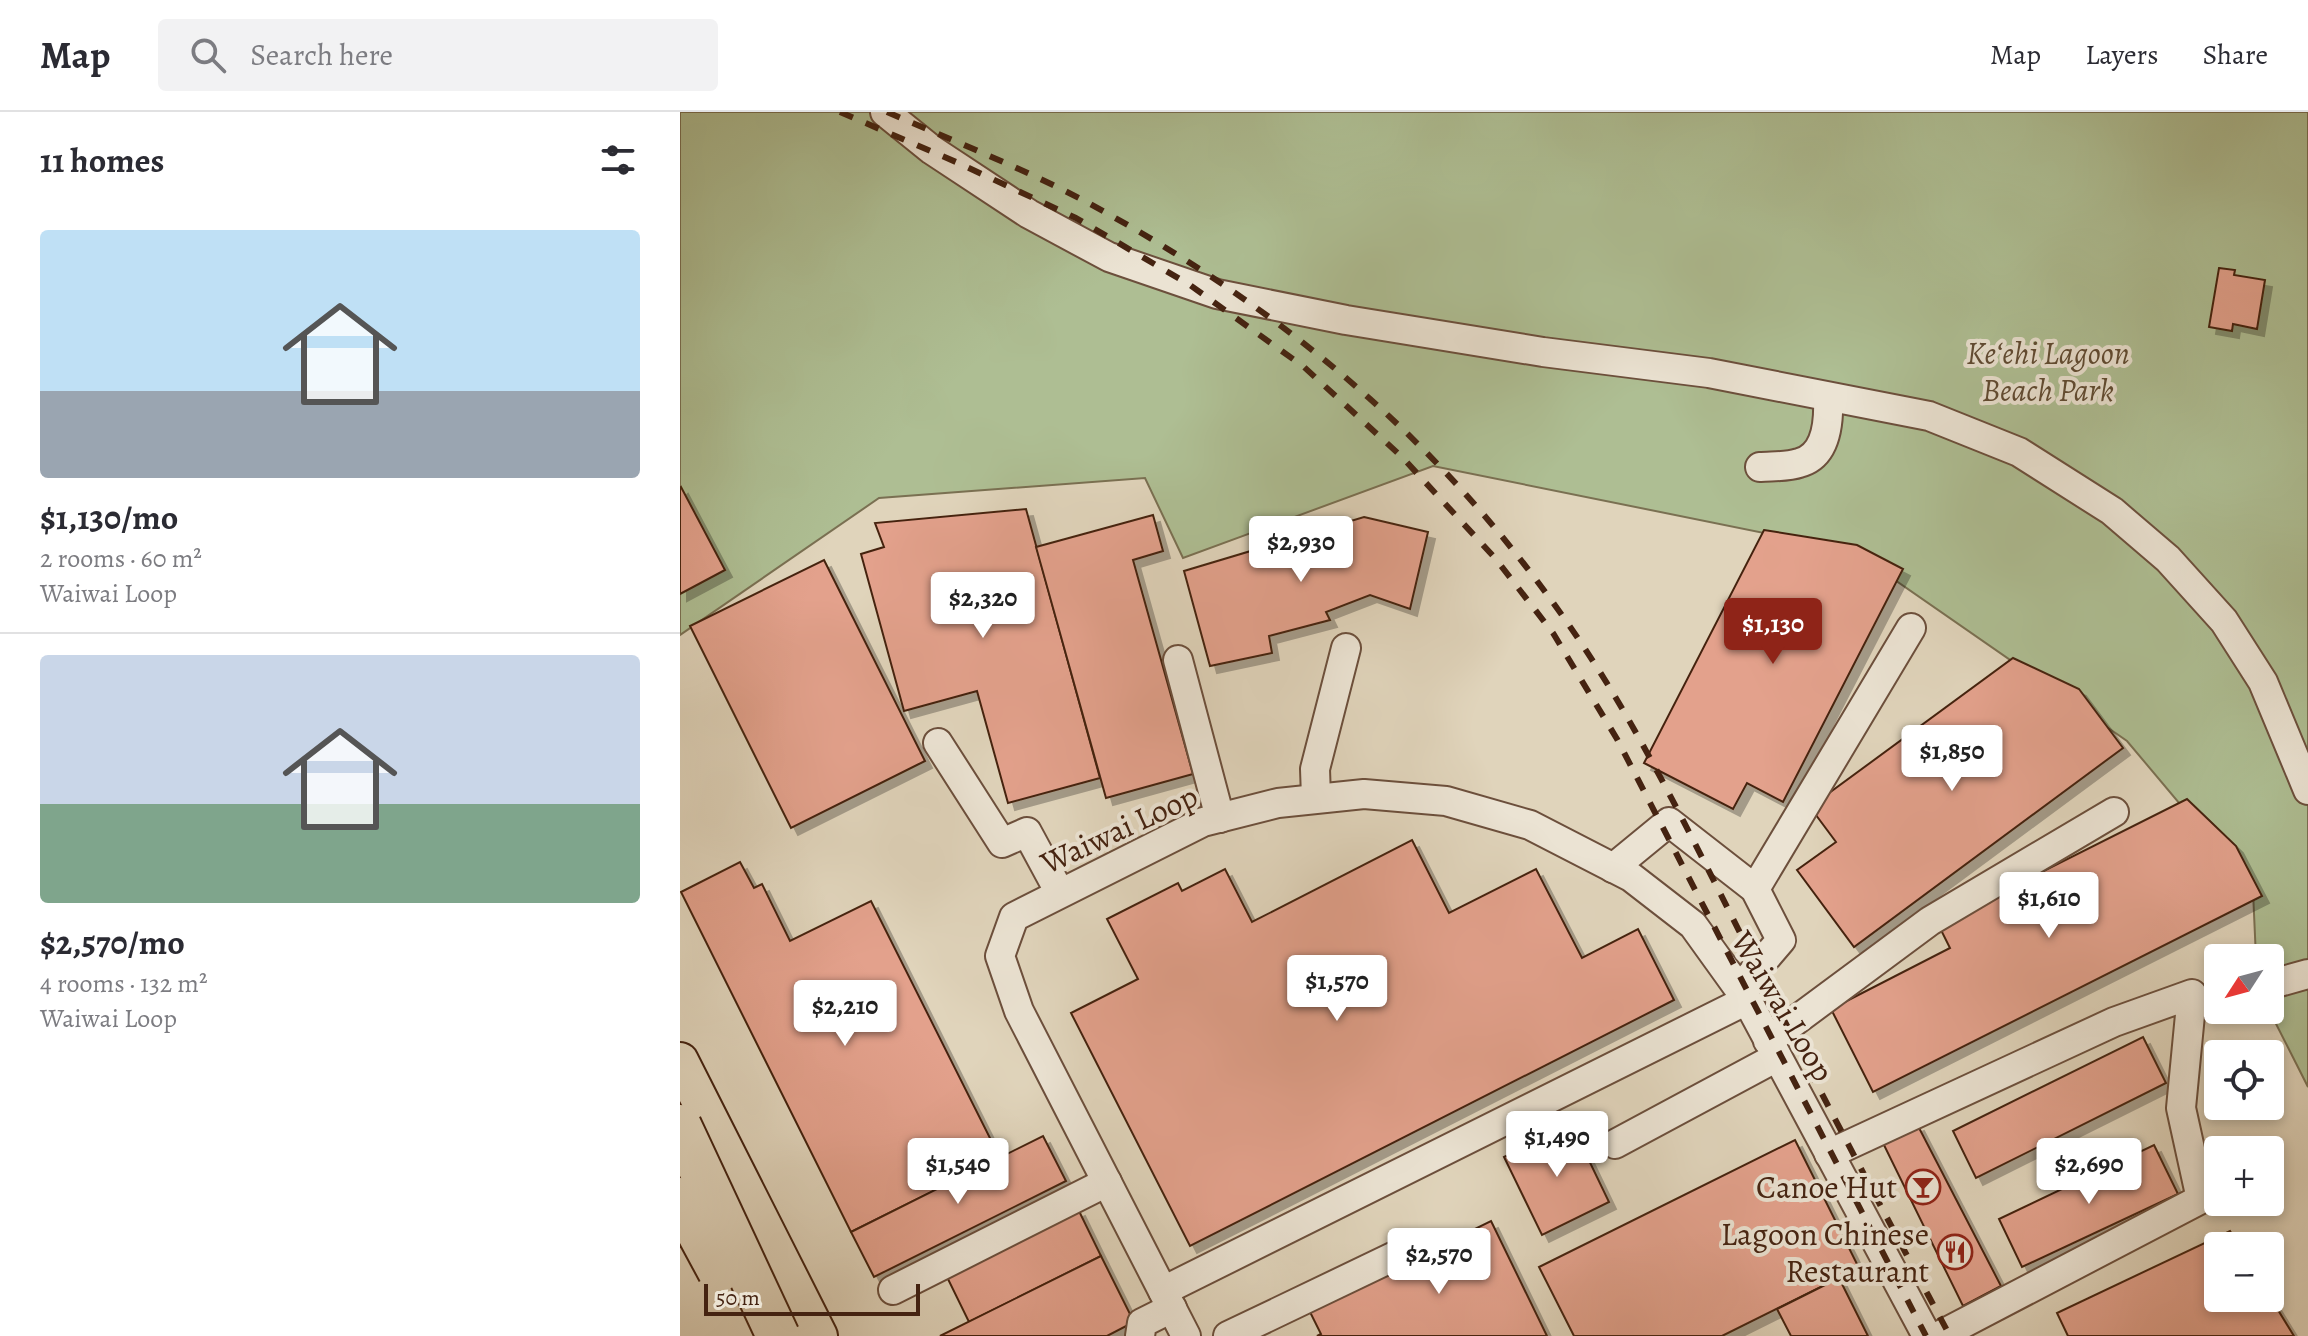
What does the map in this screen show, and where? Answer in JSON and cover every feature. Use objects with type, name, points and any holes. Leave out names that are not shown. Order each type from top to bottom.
[{"type":"highway","points":[[680,1126],[778,1336]]},
{"type":"highway","points":[[680,1199],[753,1336]]},
{"type":"main road","points":[[680,1061],[819,1336]]},
{"type":"street","points":[[885,112],[932,150],[1029,214],[1109,257],[1217,294],[1346,320],[1513,347],[1709,373],[1929,416],[2019,452],[2112,511],[2168,559],[2224,621],[2263,682],[2308,790]]},
{"type":"street","points":[[1760,467],[1801,463],[1819,450],[1829,422],[1828,398]]},
{"type":"street","points":[[1755,889],[1911,628]]},
{"type":"street","points":[[1316,797],[1315,769],[1346,648]]},
{"type":"street","points":[[1178,660],[1220,818]]},
{"type":"street","points":[[938,743],[1002,843],[1027,832],[1060,893]]},
{"type":"street","name":"Waiwai Loop","points":[[1186,1336],[1019,1011],[1000,956],[1014,917],[1203,822],[1278,803],[1364,794],[1446,801],[1530,825],[1631,877],[1693,925],[1743,994],[1927,1336]]},
{"type":"street","points":[[1615,1144],[1773,1049],[1930,921],[2114,812]]},
{"type":"street","points":[[1140,1336],[1142,1323],[1167,1299],[1743,994],[1781,940],[1755,889],[1669,822],[1613,868]]},
{"type":"street","points":[[2284,981],[2308,974]]},
{"type":"street","points":[[1829,1154],[2114,1022],[2192,994],[2181,1108],[2201,1199],[1939,1336]]},
{"type":"street","points":[[893,1290],[1107,1182]]},
{"type":"street","points":[[680,1250],[756,1210]]},
{"type":"street","points":[[1228,1336],[1420,1244]]},
{"type":"green space","name":"Keʻehi Lagoon Beach Park","points":[[680,112],[2308,112],[2308,1087],[2276,1024],[2284,1024],[2284,944],[2255,944],[2253,891],[2127,741],[1853,551],[1433,466],[1183,558],[1145,478],[879,498],[680,635]]},
{"type":"building","points":[[2219,268],[2235,270],[2234,275],[2265,280],[2257,329],[2233,324],[2232,331],[2209,327]]},
{"type":"building","points":[[680,488],[725,570],[680,594]]},
{"type":"building","points":[[1026,509],[1100,778],[1008,803],[977,691],[904,711],[861,554],[884,547],[875,523]]},
{"type":"building","points":[[1153,515],[1163,551],[1133,560],[1193,774],[1106,798],[1036,547]]},
{"type":"building","points":[[1364,517],[1428,532],[1410,609],[1370,595],[1326,612],[1330,620],[1269,636],[1272,653],[1210,666],[1184,571]]},
{"type":"building","points":[[1764,530],[1857,545],[1903,569],[1783,802],[1747,783],[1733,809],[1644,763]]},
{"type":"building","points":[[824,560],[925,761],[791,828],[690,626]]},
{"type":"building","points":[[2013,658],[2079,689],[2123,748],[1854,947],[1797,870],[1836,842],[1810,807]]},
{"type":"building","points":[[2187,799],[2236,846],[2262,896],[1873,1092],[1831,1009],[1950,948],[1938,924]]},
{"type":"building","points":[[1412,840],[1449,913],[1536,869],[1582,958],[1638,929],[1674,1000],[1190,1246],[1071,1013],[1138,979],[1107,919],[1178,883],[1182,891],[1225,869],[1252,922]]},
{"type":"building","points":[[740,862],[754,888],[762,884],[790,941],[871,901],[1000,1158],[851,1232],[681,892]]},
{"type":"building","points":[[2143,1037],[2166,1083],[1976,1178],[1953,1131]]},
{"type":"building","points":[[1571,1123],[1609,1202],[1542,1235],[1504,1157]]},
{"type":"building","points":[[1917,1124],[2001,1286],[1963,1306],[1882,1141]]},
{"type":"building","points":[[1043,1136],[1066,1181],[874,1277],[851,1232]]},
{"type":"building","points":[[1795,1140],[1859,1268],[1722,1336],[1574,1336],[1539,1267]]},
{"type":"building","points":[[2154,1145],[2178,1194],[2022,1267],[1999,1219]]},
{"type":"building","points":[[1078,1209],[1101,1256],[969,1322],[946,1275]]},
{"type":"building","points":[[1491,1221],[1547,1336],[1317,1336],[1321,1334],[1309,1310]]},
{"type":"building","points":[[2204,1243],[2204,1312],[2279,1312],[2294,1336],[2068,1336],[2057,1313]]},
{"type":"building","points":[[1101,1256],[1134,1322],[1107,1336],[940,1336]]},
{"type":"building","points":[[1839,1278],[1868,1336],[1791,1336],[1777,1309]]},
{"type":"railway","points":[[840,112],[1076,218],[1190,285],[1304,367],[1402,457],[1495,558],[1553,633],[1617,739],[1926,1336]]},
{"type":"railway","points":[[887,112],[1079,198],[1156,241],[1230,289],[1336,369],[1369,398],[1475,505],[1569,625],[1623,710],[1950,1336]]},
{"type":"place","name":"Canoe Hut","points":[[1923,1187]]},
{"type":"place","name":"Lagoon Chinese Restaurant","points":[[1955,1252]]}]
